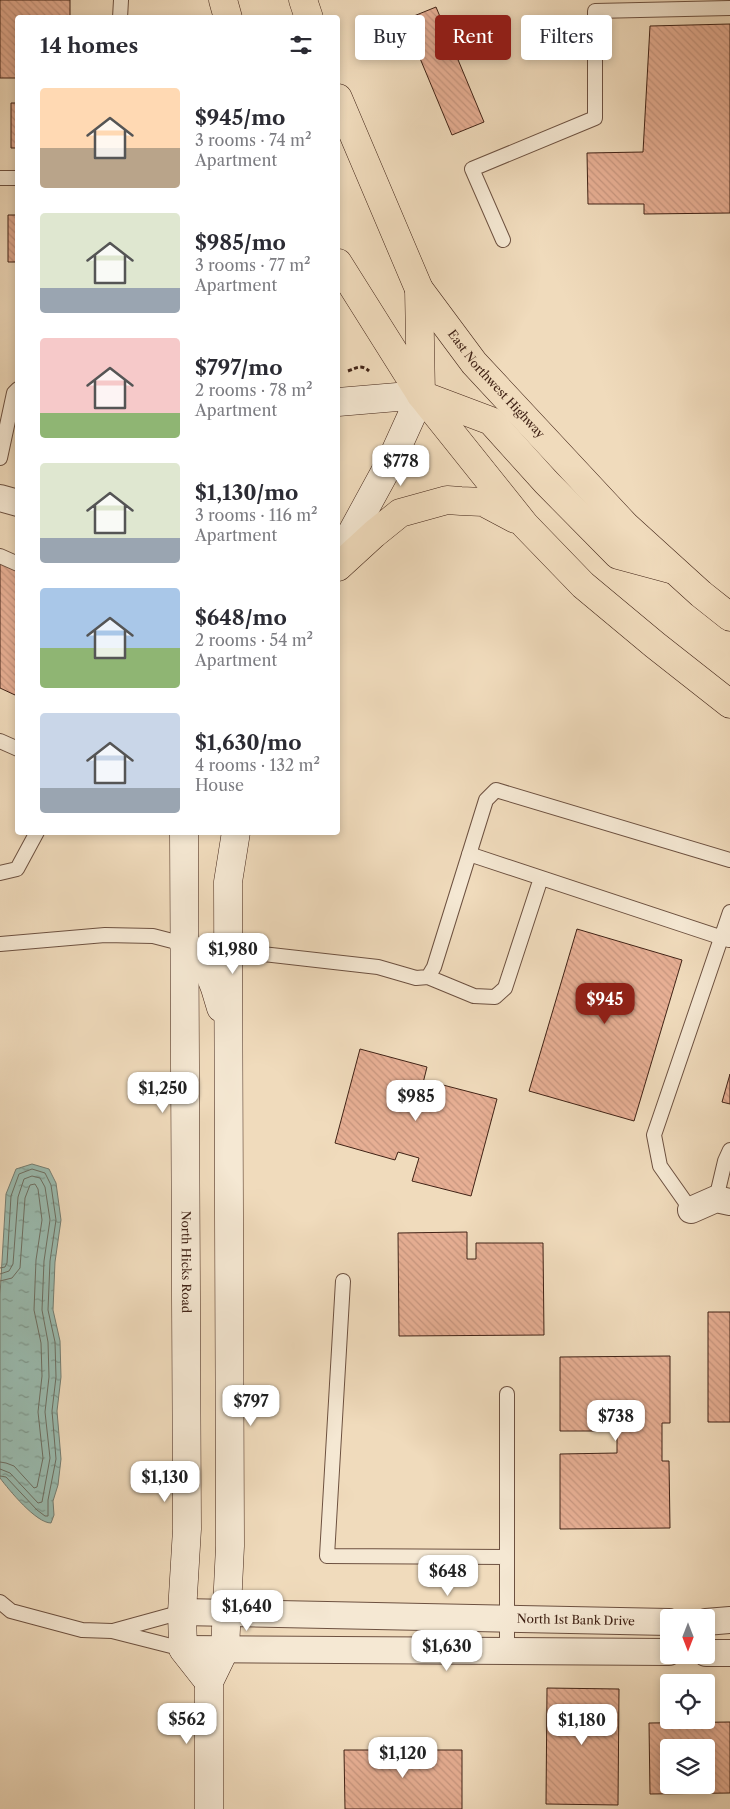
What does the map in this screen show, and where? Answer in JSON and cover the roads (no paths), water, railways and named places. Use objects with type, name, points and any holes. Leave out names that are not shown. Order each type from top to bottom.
[{"type":"main road","points":[[223,0],[227,15]]},
{"type":"main road","points":[[303,0],[308,15]]},
{"type":"main road","name":"East Northwest Highway","points":[[340,103],[419,289],[474,363],[625,525],[701,594],[730,617]]},
{"type":"main road","points":[[340,266],[421,395],[525,525],[583,585],[663,652],[730,704]]},
{"type":"main road","points":[[340,554],[392,459],[421,395],[419,289]]},
{"type":"main road","points":[[340,402],[421,395],[491,421],[546,482],[618,555],[674,570]]},
{"type":"main road","points":[[340,565],[400,513],[447,500],[483,502],[525,525]]},
{"type":"main road","name":"North Hicks Road","points":[[183,1649],[182,1612],[186,1528],[184,835]]},
{"type":"main road","points":[[209,1809],[209,1682],[225,1649],[230,1546],[228,882],[236,835]]},
{"type":"main road","points":[[184,944],[203,957],[215,988],[228,1042]]},
{"type":"main road","points":[[183,1649],[209,1682]]},
{"type":"street","points":[[0,498],[15,502]]},
{"type":"street","points":[[691,1210],[723,1201]]},
{"type":"street","name":"North 1st Bank Drive","points":[[182,1612],[660,1622]]},
{"type":"street","points":[[715,1621],[730,1620]]},
{"type":"street","points":[[183,1649],[660,1652]]},
{"type":"street","points":[[715,1653],[730,1653]]},
{"type":"lane","points":[[120,15],[121,0]]},
{"type":"lane","points":[[503,240],[472,169],[595,118],[595,11],[730,8]]},
{"type":"lane","points":[[0,178],[15,178]]},
{"type":"lane","points":[[0,458],[15,392]]},
{"type":"lane","points":[[0,556],[15,563]]},
{"type":"lane","points":[[0,741],[15,748]]},
{"type":"lane","points":[[428,977],[434,967],[486,800],[496,790],[730,860]]},
{"type":"lane","points":[[0,873],[17,869],[35,835]]},
{"type":"lane","points":[[469,854],[726,939]]},
{"type":"lane","points":[[228,950],[378,967],[416,978],[428,977],[474,996],[495,997],[505,988],[541,878]]},
{"type":"lane","points":[[691,1210],[660,1166],[654,1135],[726,939],[730,912]]},
{"type":"lane","points":[[0,944],[106,934],[153,936],[184,944]]},
{"type":"lane","points":[[723,1201],[725,1161],[730,1150]]},
{"type":"lane","points":[[343,1280],[327,1556],[507,1557]]},
{"type":"lane","points":[[506,1652],[507,1394]]},
{"type":"lane","points":[[0,1602],[11,1611],[82,1630],[112,1631],[183,1649]]},
{"type":"lane","points":[[112,1631],[182,1612]]},
{"type":"water","points":[[32,1164],[49,1169],[56,1183],[61,1220],[55,1262],[53,1310],[60,1341],[61,1377],[57,1411],[61,1459],[58,1485],[53,1501],[54,1515],[51,1523],[45,1522],[31,1512],[16,1498],[0,1478],[0,1295],[6,1194],[16,1169]]}]
